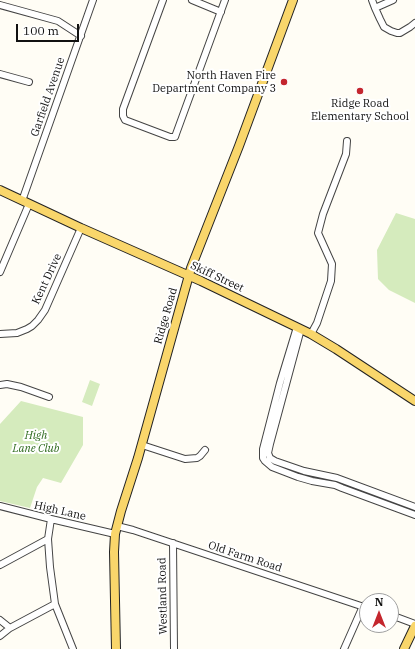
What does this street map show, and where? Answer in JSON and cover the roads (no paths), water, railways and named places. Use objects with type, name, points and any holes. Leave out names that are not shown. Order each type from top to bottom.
[{"type":"main road","name":"Ridge Road","points":[[116,649],[114,563],[116,530],[142,445],[189,276],[293,0]]},
{"type":"main road","name":"Skiff Street","points":[[0,190],[189,276],[311,334],[415,401]]},
{"type":"main road","points":[[404,649],[415,625]]},
{"type":"street","name":"Garfield Avenue","points":[[0,272],[26,202],[93,0]]},
{"type":"street","points":[[163,0],[123,109],[122,116],[125,120],[170,137],[175,136],[225,0]]},
{"type":"street","points":[[192,0],[221,12]]},
{"type":"street","points":[[372,0],[382,23],[387,29],[396,33],[405,31],[415,22]]},
{"type":"street","points":[[375,8],[393,0]]},
{"type":"street","points":[[0,4],[58,21],[81,36]]},
{"type":"street","points":[[0,74],[29,82]]},
{"type":"street","points":[[311,334],[317,323],[331,281],[332,264],[318,233],[323,214],[346,154],[347,141]]},
{"type":"street","name":"Kent Drive","points":[[0,334],[17,333],[32,326],[38,320],[45,310],[81,228]]},
{"type":"street","points":[[299,328],[280,397],[263,449],[263,458],[304,472],[337,478],[415,507]]},
{"type":"street","points":[[0,385],[7,384],[48,397]]},
{"type":"street","points":[[142,445],[185,459],[197,458],[205,450]]},
{"type":"street","points":[[268,459],[272,467],[298,477],[312,482],[335,485],[415,515]]},
{"type":"street","points":[[335,485],[337,478]]},
{"type":"street","points":[[359,494],[361,487]]},
{"type":"street","name":"High Lane","points":[[0,506],[51,519],[116,530]]},
{"type":"street","points":[[51,519],[48,529],[48,539],[55,604],[73,649]]},
{"type":"street","name":"Old Farm Road","points":[[116,530],[173,543],[359,605]]},
{"type":"street","points":[[0,565],[48,539]]},
{"type":"street","name":"Westland Road","points":[[173,543],[174,649]]},
{"type":"street","points":[[0,636],[10,628],[55,604]]},
{"type":"street","points":[[399,618],[415,625]]},
{"type":"street","points":[[344,649],[359,619]]},
{"type":"street","points":[[0,620],[10,628]]},
{"type":"place","name":"North Haven Fire Department Company 3","points":[[284,82]]},
{"type":"place","name":"Ridge Road Elementary School","points":[[360,91]]},
{"type":"park label","name":"High Lane Club","points":[[36,442]]}]
